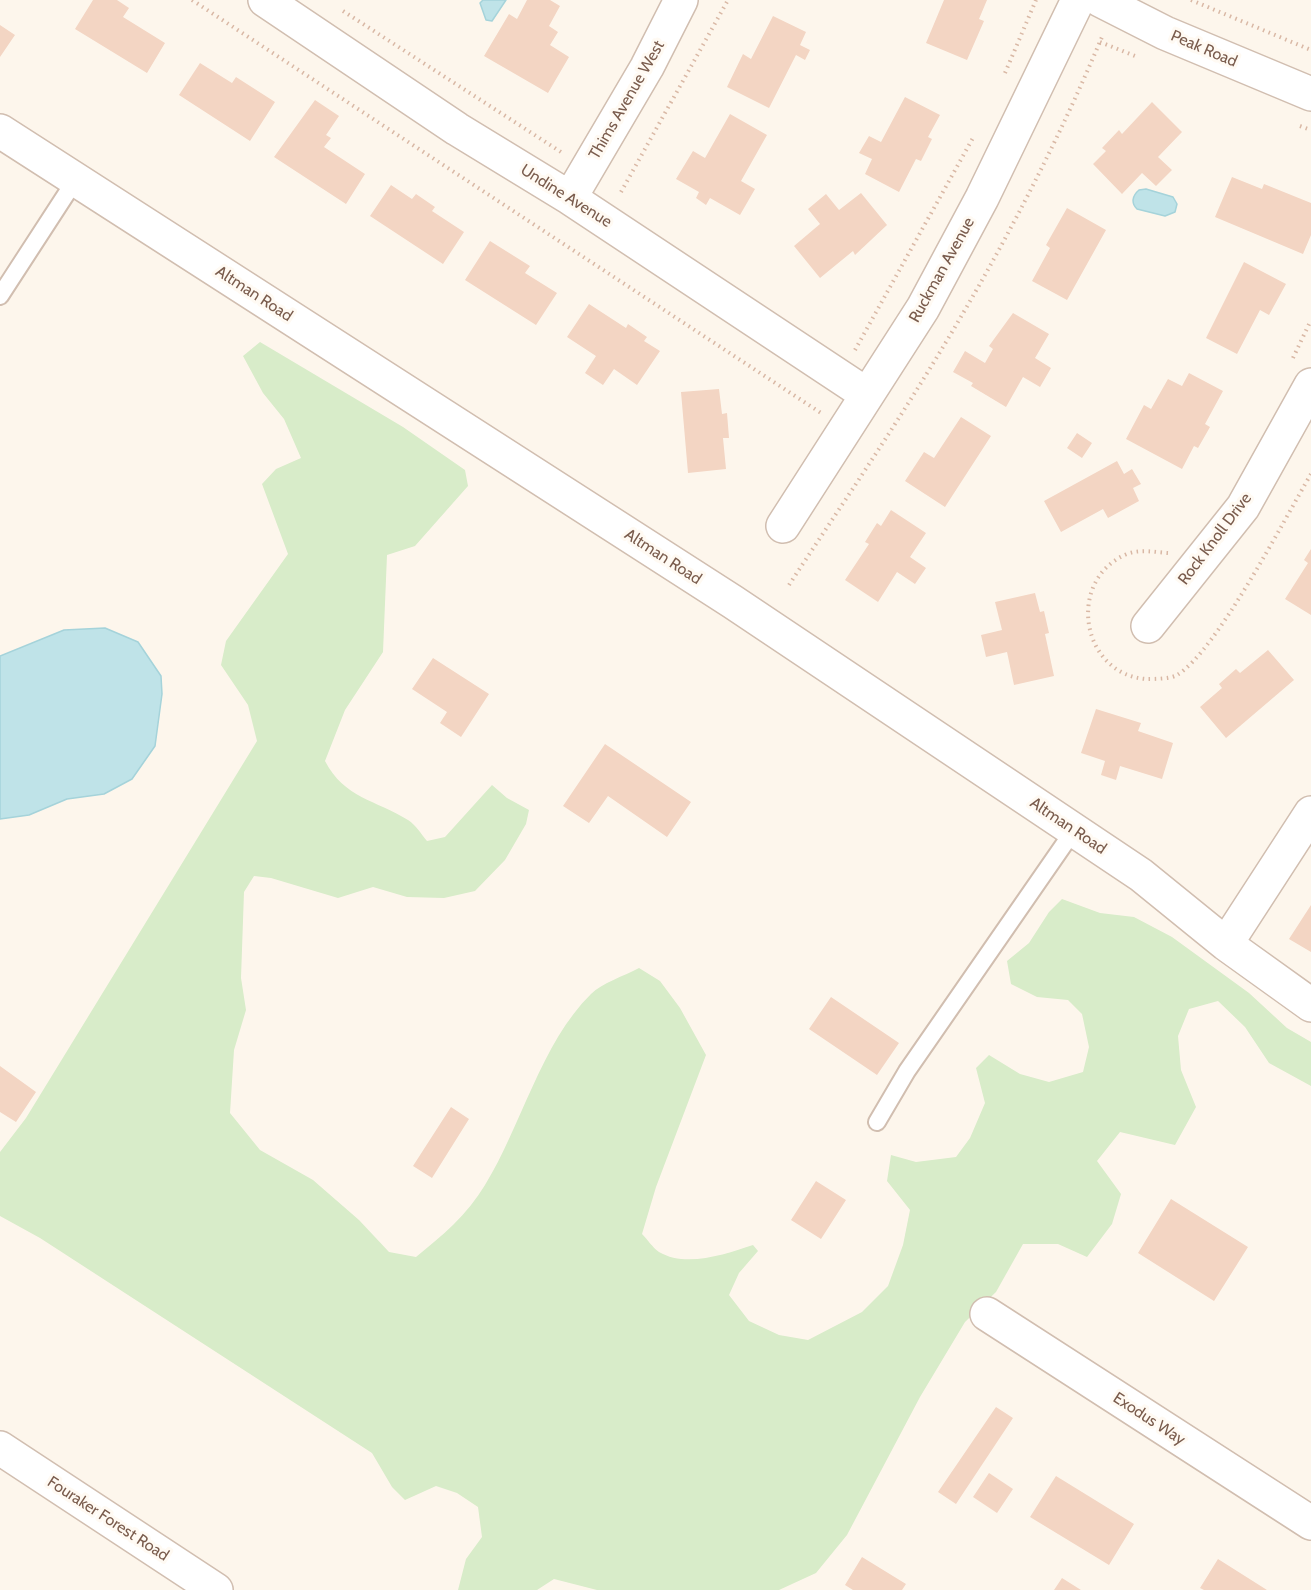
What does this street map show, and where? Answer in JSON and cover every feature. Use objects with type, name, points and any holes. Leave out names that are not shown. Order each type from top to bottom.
[{"type":"street","name":"Undine Avenue","points":[[265,0],[457,129],[570,198],[866,394]]},
{"type":"street","name":"Thims Avenue West","points":[[570,198],[647,67],[681,0]]},
{"type":"street","name":"Ruckman Avenue","points":[[783,526],[923,308],[982,198],[1077,0]]},
{"type":"street","name":"Peak Road","points":[[1100,0],[1165,33],[1311,94]]},
{"type":"street","name":"Altman Road","points":[[0,131],[733,602],[1141,875],[1226,944],[1311,1005]]},
{"type":"street","name":"Rock Knoll Drive","points":[[1149,627],[1243,507],[1311,385]]},
{"type":"street","points":[[1226,944],[1311,813]]},
{"type":"street","name":"Exodus Way","points":[[987,1314],[1311,1523]]},
{"type":"street","name":"Fouraker Forest Road","points":[[0,1448],[216,1590]]},
{"type":"lane","points":[[0,297],[75,179]]},
{"type":"lane","points":[[877,1122],[907,1071],[1074,830]]},
{"type":"path","points":[[192,0],[845,429]]},
{"type":"path","points":[[621,192],[681,89],[728,0]]},
{"type":"path","points":[[1004,75],[1036,0]]},
{"type":"path","points":[[1191,0],[1311,50]]},
{"type":"path","points":[[838,375],[943,196],[979,126]]},
{"type":"green space","points":[[260,342],[403,427],[465,470],[468,486],[415,546],[387,555],[383,652],[345,710],[325,761],[341,783],[351,791],[408,820],[427,841],[445,837],[492,785],[507,798],[529,810],[526,824],[505,860],[475,891],[444,898],[407,897],[373,887],[338,898],[271,878],[254,876],[244,892],[241,978],[246,1010],[234,1050],[230,1113],[260,1150],[313,1180],[359,1220],[389,1252],[416,1257],[445,1233],[462,1215],[478,1196],[498,1162],[558,1036],[591,994],[607,983],[639,968],[660,981],[680,1008],[706,1055],[656,1187],[642,1234],[659,1252],[681,1259],[706,1258],[753,1245],[758,1251],[739,1273],[729,1295],[749,1321],[779,1335],[808,1340],[862,1312],[888,1286],[903,1245],[910,1210],[887,1181],[891,1155],[916,1162],[956,1157],[970,1138],[985,1103],[976,1068],[989,1055],[1020,1074],[1049,1082],[1083,1072],[1089,1047],[1082,1014],[1068,1000],[1037,997],[1011,984],[1007,961],[1029,943],[1049,912],[1062,899],[1100,913],[1134,917],[1172,937],[1249,993],[1287,1028],[1311,1042],[1311,1086],[1269,1063],[1245,1027],[1218,1001],[1189,1009],[1178,1036],[1181,1070],[1196,1107],[1175,1145],[1120,1132],[1097,1161],[1121,1194],[1112,1224],[1087,1257],[1058,1244],[1023,1244],[996,1292],[965,1322],[920,1397],[847,1535],[816,1573],[779,1590],[597,1590],[554,1579],[537,1590],[458,1590],[466,1559],[482,1537],[478,1507],[457,1493],[436,1486],[405,1500],[392,1487],[372,1453],[40,1238],[0,1216],[0,1152],[26,1118],[257,741],[248,705],[221,665],[226,641],[288,554],[262,484],[276,469],[301,458],[284,419],[263,393],[243,356]]},
{"type":"water","points":[[483,0],[506,0],[492,21],[486,20],[480,3]]},
{"type":"water","points":[[1146,189],[1173,197],[1177,204],[1175,212],[1165,216],[1137,209],[1133,202],[1134,197],[1139,190]]},
{"type":"water","points":[[105,628],[138,642],[161,676],[162,694],[155,746],[132,779],[104,794],[67,799],[29,815],[0,819],[0,656],[64,630]]},
{"type":"building","points":[[93,0],[117,0],[129,8],[123,17],[165,43],[147,73],[75,29]]},
{"type":"building","points":[[527,0],[550,0],[560,6],[549,26],[558,32],[550,45],[569,57],[548,93],[484,56],[509,14],[517,19]]},
{"type":"building","points":[[944,0],[987,0],[979,19],[984,21],[967,60],[926,43]]},
{"type":"building","points":[[773,16],[806,32],[800,45],[810,50],[805,60],[796,55],[769,108],[727,87],[743,54],[751,59]]},
{"type":"building","points":[[0,25],[15,35],[0,57]]},
{"type":"building","points":[[200,63],[232,83],[236,77],[275,102],[250,141],[179,95]]},
{"type":"building","points":[[905,97],[940,115],[928,137],[932,139],[921,161],[916,159],[899,192],[865,174],[872,159],[859,153],[869,136],[881,142]]},
{"type":"building","points":[[315,100],[339,116],[326,135],[331,138],[324,147],[365,174],[346,204],[274,157]]},
{"type":"building","points":[[1152,102],[1182,132],[1158,157],[1172,170],[1156,186],[1142,173],[1122,194],[1093,164],[1106,151],[1102,148],[1119,130],[1122,134]]},
{"type":"building","points":[[730,114],[767,135],[741,181],[755,189],[740,215],[710,198],[706,205],[696,198],[699,192],[676,179],[693,151],[705,158]]},
{"type":"building","points":[[1232,177],[1262,189],[1264,184],[1311,203],[1311,235],[1303,254],[1215,217]]},
{"type":"building","points":[[391,185],[412,199],[416,194],[435,207],[432,211],[464,232],[443,264],[370,216]]},
{"type":"building","points":[[861,193],[887,225],[855,255],[853,251],[820,278],[794,246],[820,224],[808,209],[826,194],[839,210]]},
{"type":"building","points":[[1067,208],[1106,230],[1067,300],[1032,281],[1050,248],[1046,245]]},
{"type":"building","points":[[490,241],[530,266],[525,273],[557,293],[536,325],[465,280]]},
{"type":"building","points":[[1244,262],[1286,284],[1269,315],[1260,310],[1237,354],[1206,338]]},
{"type":"building","points":[[589,304],[626,328],[628,324],[647,337],[644,341],[660,351],[637,385],[614,369],[603,385],[585,373],[596,356],[567,337]]},
{"type":"building","points":[[1013,313],[1049,334],[1035,358],[1051,368],[1040,387],[1023,377],[1006,407],[971,386],[973,383],[953,372],[965,351],[985,363],[993,349],[989,346]]},
{"type":"building","points":[[1189,373],[1223,391],[1205,424],[1210,427],[1198,448],[1194,446],[1182,469],[1126,439],[1144,405],[1151,409],[1168,379],[1182,386]]},
{"type":"building","points":[[719,389],[722,414],[727,413],[729,438],[723,438],[726,469],[688,473],[681,392]]},
{"type":"building","points":[[961,417],[991,436],[945,507],[905,481],[924,452],[934,458]]},
{"type":"building","points":[[1077,433],[1092,443],[1082,458],[1067,448]]},
{"type":"building","points":[[1117,461],[1124,474],[1132,469],[1141,484],[1133,488],[1139,501],[1108,518],[1103,509],[1061,532],[1044,501]]},
{"type":"building","points":[[891,510],[926,533],[910,557],[926,568],[915,584],[897,572],[878,602],[845,580],[869,544],[865,542],[877,523],[881,526]]},
{"type":"building","points":[[1311,549],[1311,615],[1285,599],[1308,563],[1304,560]]},
{"type":"building","points":[[1035,593],[1040,612],[1044,611],[1049,633],[1045,634],[1054,676],[1014,685],[1007,652],[986,657],[981,635],[1002,630],[995,602]]},
{"type":"building","points":[[1268,650],[1294,680],[1226,738],[1200,707],[1222,688],[1219,684],[1236,669],[1240,673]]},
{"type":"building","points":[[433,658],[489,694],[461,737],[440,723],[447,712],[412,689]]},
{"type":"building","points":[[1096,709],[1141,723],[1138,731],[1173,743],[1162,779],[1120,766],[1116,780],[1101,775],[1105,761],[1081,753]]},
{"type":"building","points":[[605,744],[691,802],[667,837],[608,796],[589,823],[563,806]]},
{"type":"building","points":[[1311,905],[1311,952],[1289,939]]},
{"type":"building","points":[[831,997],[899,1043],[877,1075],[809,1029]]},
{"type":"building","points":[[0,1066],[36,1092],[16,1122],[0,1112]]},
{"type":"building","points":[[451,1107],[469,1119],[432,1178],[413,1166]]},
{"type":"building","points":[[816,1181],[846,1200],[821,1239],[791,1220]]},
{"type":"building","points":[[1171,1199],[1248,1247],[1214,1301],[1138,1253]]},
{"type":"building","points":[[996,1407],[1013,1418],[956,1504],[938,1492]]},
{"type":"building","points":[[989,1473],[1013,1489],[997,1513],[973,1497]]},
{"type":"building","points":[[1056,1476],[1134,1524],[1109,1565],[1030,1517]]},
{"type":"building","points":[[862,1557],[906,1584],[902,1590],[853,1590],[845,1585]]},
{"type":"building","points":[[1218,1559],[1267,1590],[1204,1590],[1200,1588]]},
{"type":"building","points":[[1062,1578],[1081,1590],[1054,1590]]}]
